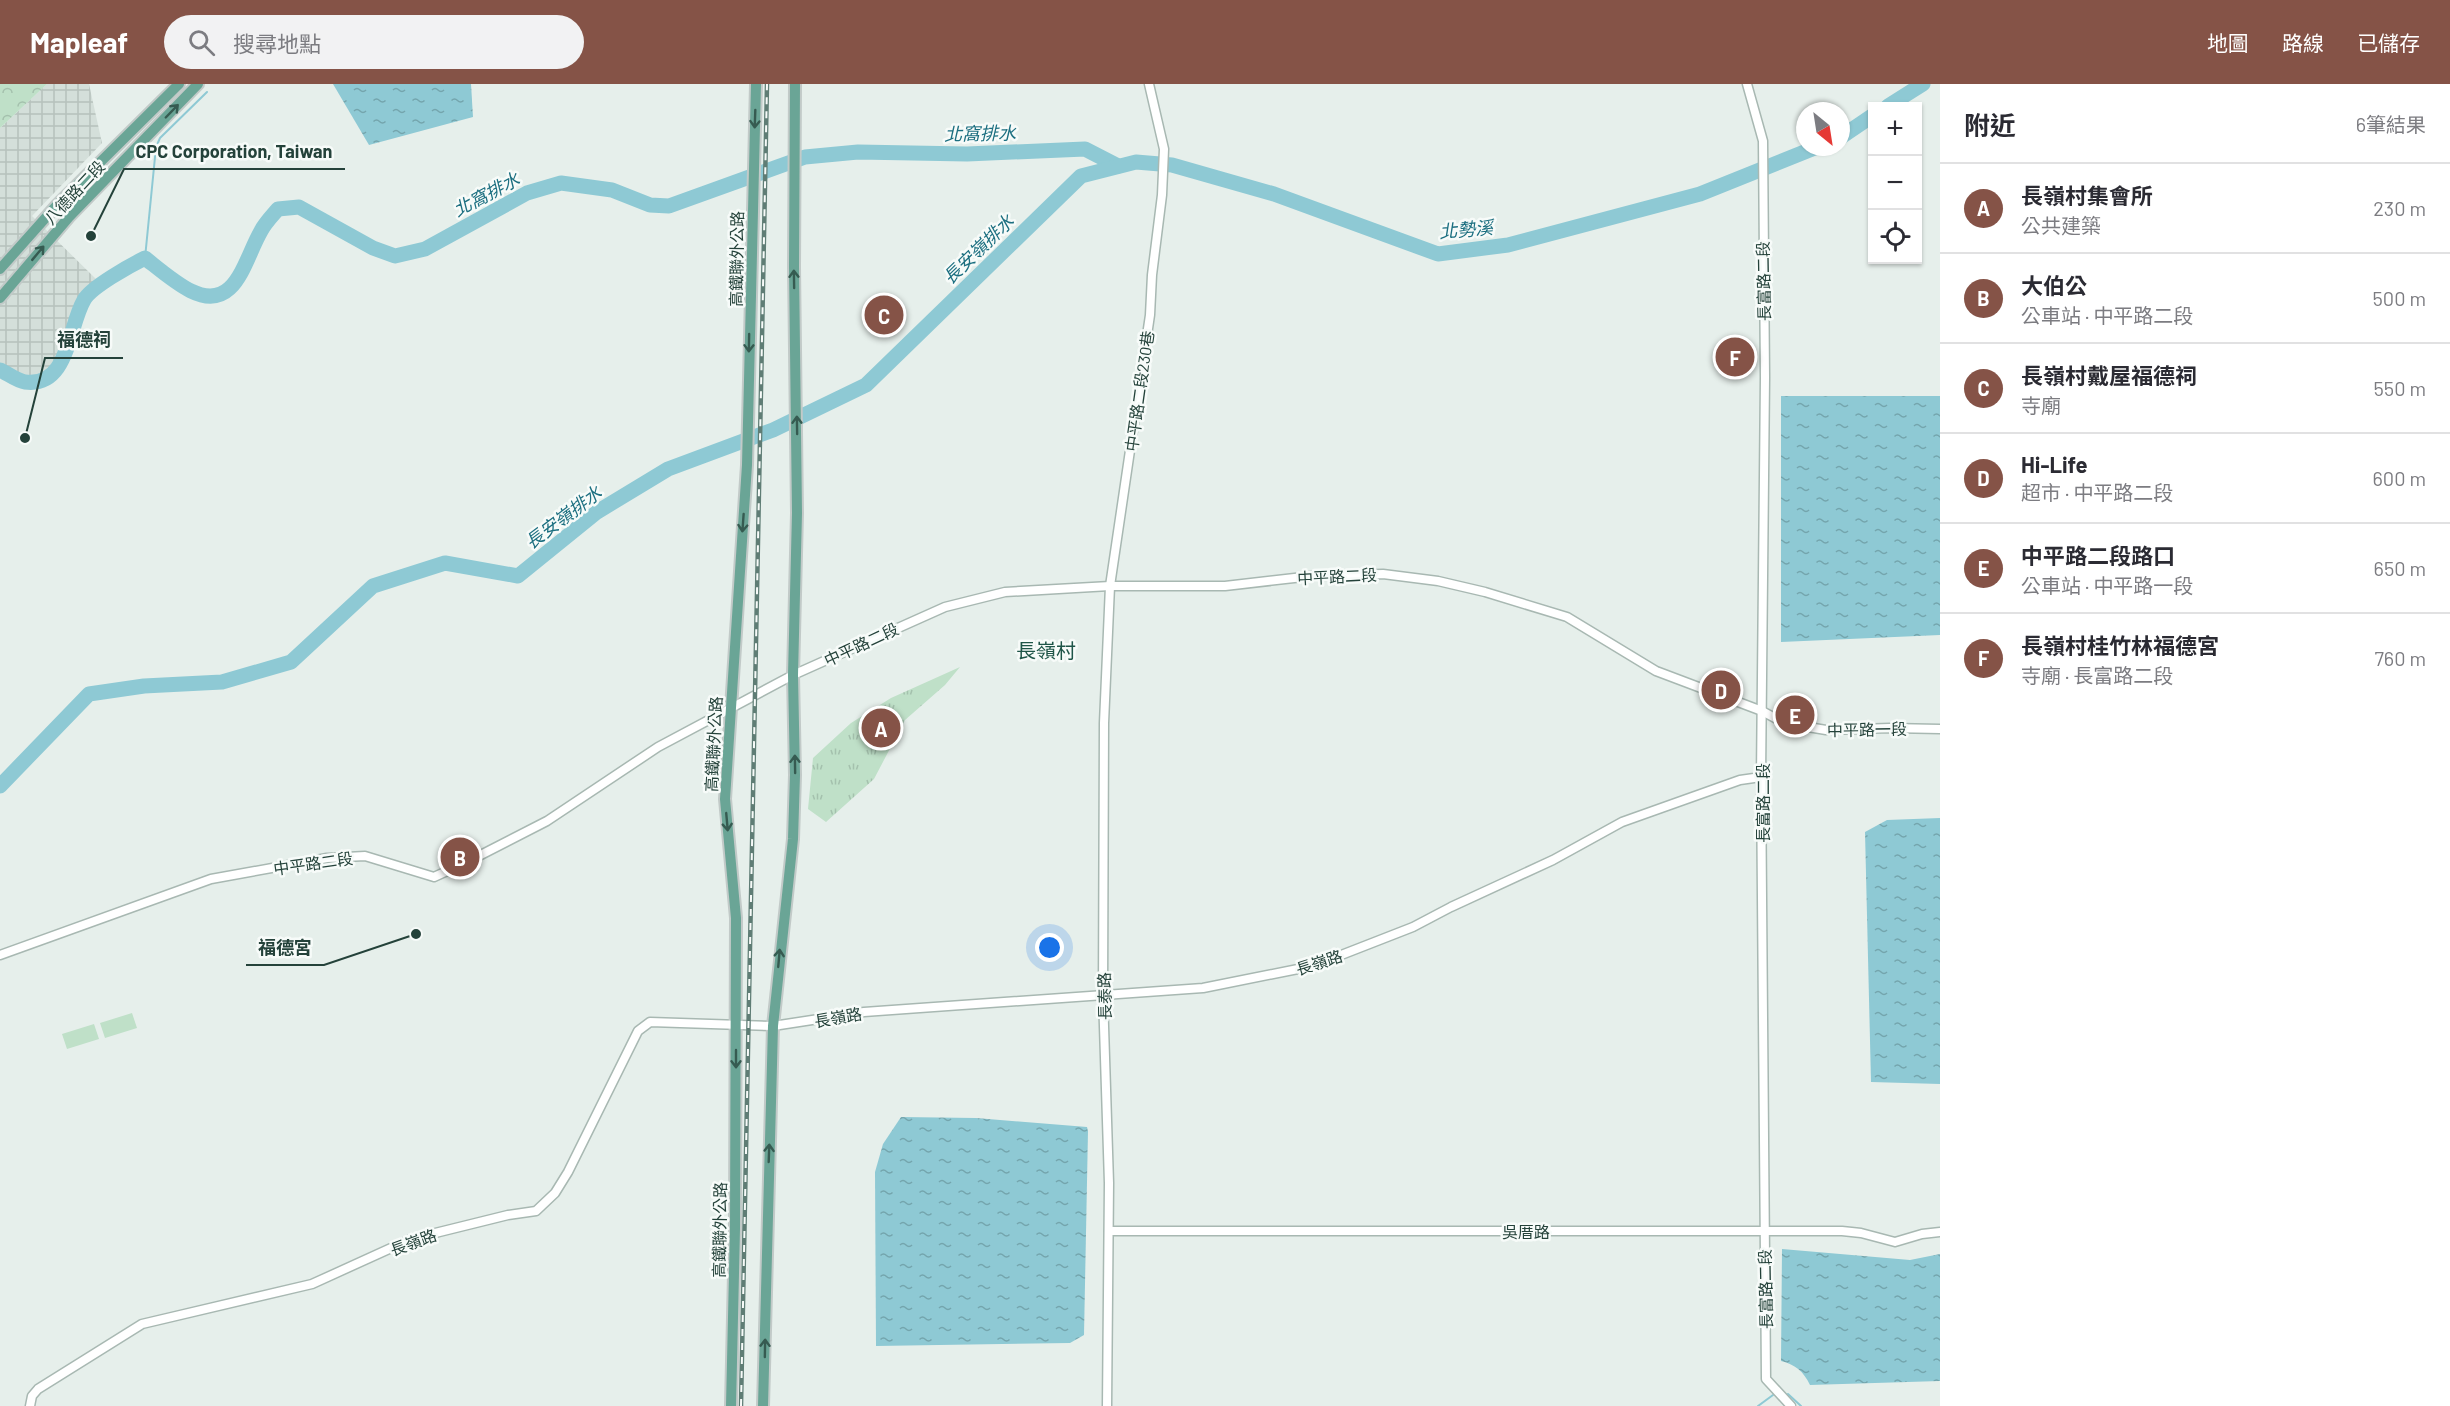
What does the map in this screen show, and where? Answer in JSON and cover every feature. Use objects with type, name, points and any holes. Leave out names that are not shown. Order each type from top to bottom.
[{"type":"main road","name":"八德路二段","points":[[0,269],[57,205],[179,84]]},
{"type":"main road","name":"八德路二段","points":[[0,298],[69,216],[198,84]]},
{"type":"main road","name":"高鐵聯外公路","points":[[731,1406],[736,918],[725,799],[747,465],[756,84]]},
{"type":"main road","points":[[764,1406],[773,1026],[793,839],[795,775],[793,675],[797,400],[795,84]]},
{"type":"street","name":"中平路二段230巷","points":[[1110,586],[1150,315],[1152,275],[1162,195],[1164,149],[1149,84]]},
{"type":"street","name":"長富路二段","points":[[1747,84],[1763,141],[1765,377],[1761,777],[1766,1379],[1791,1406]]},
{"type":"street","points":[[57,205],[69,216]]},
{"type":"street","name":"中平路二段","points":[[0,955],[211,879],[319,859],[365,856],[434,877],[548,821],[658,747],[793,675],[945,607],[1005,592],[1110,586],[1225,586],[1312,576],[1383,574],[1438,581],[1485,592],[1567,617],[1656,671],[1762,711]]},
{"type":"street","name":"長泰路","points":[[1107,1406],[1109,1231],[1103,995],[1104,723],[1110,586]]},
{"type":"street","name":"中平路一段","points":[[1762,711],[1784,723],[1826,730],[1940,729]]},
{"type":"street","name":"長嶺路","points":[[30,1406],[32,1396],[38,1389],[142,1324],[312,1284],[411,1239],[508,1215],[536,1211],[555,1193],[568,1172],[606,1093],[643,1025],[659,1020],[736,1026],[773,1026],[864,1012],[1203,988],[1313,966],[1413,927],[1553,860],[1622,822],[1740,780],[1761,777]]},
{"type":"street","name":"吳厝路","points":[[1109,1231],[1842,1231],[1861,1233],[1895,1242],[1922,1234],[1940,1232]]},
{"type":"shaded area","points":[[47,84],[89,84],[102,143],[32,216],[97,280],[80,296],[55,362],[42,375],[23,377],[0,365],[0,128]]},
{"type":"green space","points":[[0,84],[47,84],[0,128]]},
{"type":"green space","points":[[960,667],[945,685],[905,720],[874,779],[826,822],[808,809],[813,758],[851,723],[891,698]]},
{"type":"green space","points":[[132,1013],[137,1028],[105,1038],[100,1023]]},
{"type":"green space","points":[[94,1024],[99,1039],[67,1049],[62,1034]]},
{"type":"water","points":[[333,84],[471,84],[473,117],[369,145]]},
{"type":"water","points":[[1781,396],[1940,396],[1940,635],[1781,642]]},
{"type":"water","points":[[1940,818],[1940,1084],[1871,1082],[1865,832],[1887,820]]},
{"type":"water","points":[[901,1117],[976,1118],[1087,1127],[1084,1335],[1070,1343],[876,1346],[875,1172],[883,1144]]},
{"type":"water","points":[[1782,1249],[1910,1260],[1940,1254],[1940,1381],[1810,1385],[1799,1369],[1781,1361]]},
{"type":"waterway","name":"北勢溪","points":[[1894,102],[1923,84]]},
{"type":"waterway","points":[[145,258],[156,147],[160,138],[207,92]]},
{"type":"waterway","name":"北勢溪","points":[[1850,131],[1868,119]]},
{"type":"waterway","name":"北窩排水","points":[[0,370],[25,382],[40,381],[51,376],[65,353],[84,300],[112,277],[145,258],[191,291],[206,296],[219,295],[237,280],[263,228],[278,209],[299,207],[373,248],[395,256],[425,249],[527,193],[561,183],[612,190],[650,205],[669,206],[805,157],[858,152],[967,154],[1085,149],[1118,166]]},
{"type":"waterway","name":"長安嶺排水","points":[[0,786],[89,694],[144,686],[222,682],[291,662],[373,586],[445,563],[518,576],[597,512],[668,469],[773,430],[866,385],[1081,176],[1136,162],[1172,165],[1274,194],[1438,254],[1508,245],[1700,194],[1796,155]]},
{"type":"waterway","points":[[1788,1394],[1801,1406]]},
{"type":"waterway","points":[[1758,1406],[1773,1395]]},
{"type":"railway","points":[[741,1406],[767,84]]},
{"type":"place","name":"CPC Corporation, Taiwan","points":[[91,236]]},
{"type":"place","name":"長嶺村戴屋福德祠","points":[[884,315]]},
{"type":"place","name":"長嶺村桂竹林福德宮","points":[[1735,357]]},
{"type":"place","name":"福德祠","points":[[25,438]]},
{"type":"place","name":"Hi-Life","points":[[1721,690]]},
{"type":"place","name":"中平路二段路口","points":[[1795,715]]},
{"type":"place","name":"長嶺村集會所","points":[[881,728]]},
{"type":"place","name":"大伯公","points":[[460,857]]},
{"type":"place","name":"福德宮","points":[[416,934]]},
{"type":"district","name":"長嶺村","points":[[1046,650]]}]
